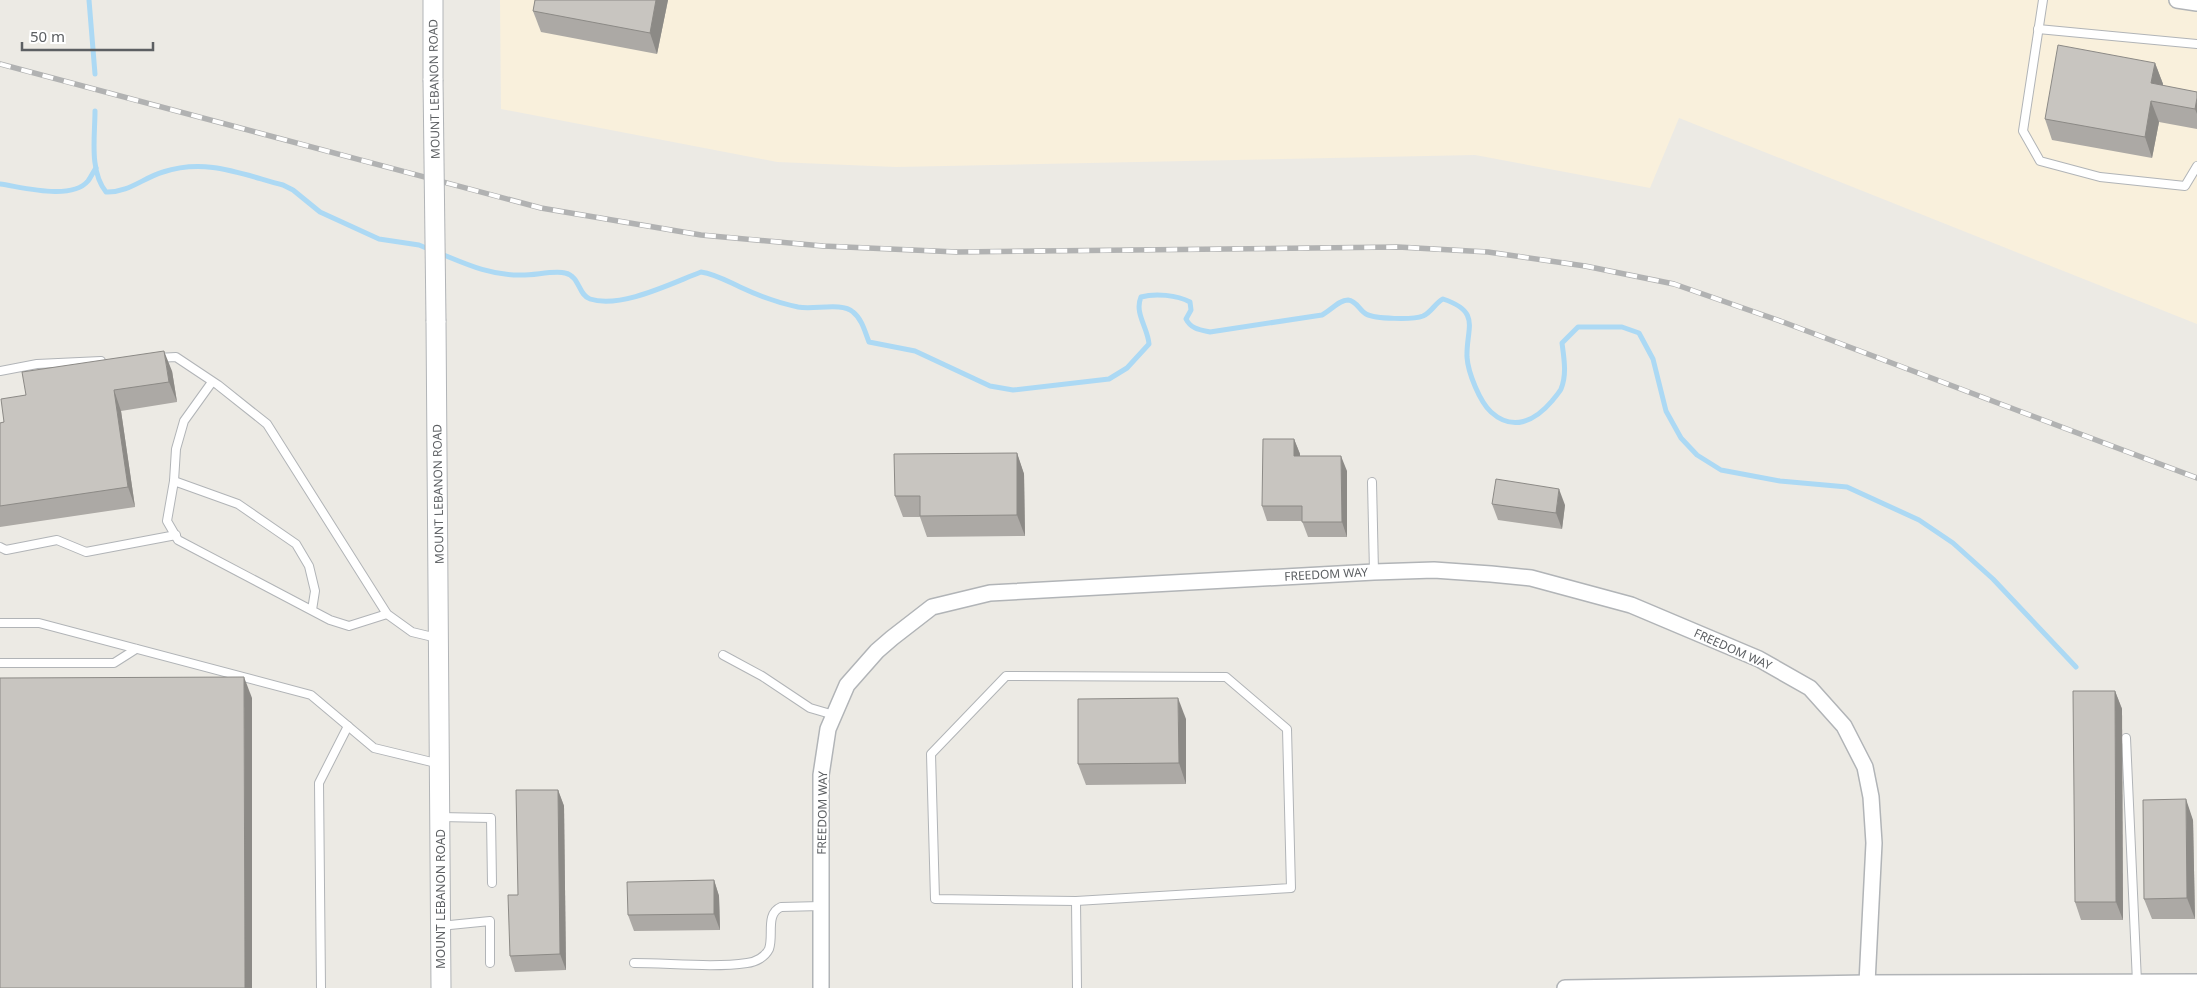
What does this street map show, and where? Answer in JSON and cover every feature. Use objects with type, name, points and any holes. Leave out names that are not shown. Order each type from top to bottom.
[{"type":"street","name":"MOUNT LEBANON ROAD","points":[[433,0],[441,988]]},
{"type":"street","points":[[2177,0],[2197,3]]},
{"type":"street","name":"FREEDOM WAY","points":[[822,988],[821,775],[828,728],[847,685],[871,658],[932,607],[990,593],[1434,570],[1532,578],[1631,605],[1759,658],[1810,688],[1844,726],[1865,767],[1871,797],[1874,843],[1868,983]]},
{"type":"street","points":[[1565,988],[1707,988],[1868,983],[1942,986],[2197,982]]},
{"type":"lane","points":[[2043,0],[2023,131],[2040,161],[2100,177],[2185,186],[2197,166]]},
{"type":"lane","points":[[2038,30],[2197,44]]},
{"type":"lane","points":[[146,359],[176,357],[267,424],[388,614],[412,632],[439,638]]},
{"type":"lane","points":[[0,371],[37,364],[107,361]]},
{"type":"lane","points":[[212,382],[184,421],[176,449],[174,481],[167,521],[178,540],[330,620],[349,626],[388,614]]},
{"type":"lane","points":[[174,481],[238,504],[296,544],[309,566],[315,591],[312,610]]},
{"type":"lane","points":[[1372,482],[1374,572]]},
{"type":"lane","points":[[0,547],[6,550],[57,540],[86,552],[176,536]]},
{"type":"lane","points":[[0,623],[40,623],[311,695],[374,748],[440,764]]},
{"type":"lane","points":[[0,663],[114,663],[136,649]]},
{"type":"lane","points":[[723,654],[762,676],[810,708],[834,715]]},
{"type":"lane","points":[[1006,676],[1226,677],[1286,729],[1291,888],[1076,902],[935,898],[931,754],[1006,676]]},
{"type":"lane","points":[[321,988],[319,783],[348,726]]},
{"type":"lane","points":[[2126,738],[2137,982]]},
{"type":"lane","points":[[440,817],[491,818],[492,883]]},
{"type":"lane","points":[[1076,902],[1077,988]]},
{"type":"lane","points":[[634,963],[749,963],[766,954],[770,946],[772,916],[776,909],[781,907],[821,906]]},
{"type":"lane","points":[[440,926],[490,922],[490,964]]},
{"type":"shaded area","points":[[500,0],[2197,0],[2197,324],[1679,118],[1650,188],[1475,155],[896,167],[777,162],[501,109]]},
{"type":"building","points":[[535,0],[656,0],[650,33],[533,11]]},
{"type":"building","points":[[2058,45],[2155,63],[2151,83],[2197,92],[2195,109],[2151,101],[2145,137],[2045,119]]},
{"type":"building","points":[[164,351],[169,382],[114,390],[128,487],[0,506],[0,423],[4,422],[1,399],[26,395],[22,372]]},
{"type":"building","points":[[1263,439],[1294,439],[1294,456],[1341,456],[1342,522],[1302,522],[1302,506],[1262,506]]},
{"type":"building","points":[[1017,453],[1017,515],[920,516],[920,496],[895,496],[894,454]]},
{"type":"building","points":[[1496,479],[1559,489],[1556,513],[1492,504]]},
{"type":"building","points":[[244,677],[245,988],[0,988],[0,678]]},
{"type":"building","points":[[2073,691],[2115,691],[2116,902],[2075,902]]},
{"type":"building","points":[[1178,698],[1179,763],[1078,764],[1078,699]]},
{"type":"building","points":[[516,790],[558,790],[560,954],[510,956],[508,895],[518,895]]},
{"type":"building","points":[[2186,799],[2187,898],[2144,899],[2143,800]]},
{"type":"building","points":[[714,880],[714,914],[628,915],[627,882]]},
{"type":"waterway","points":[[89,0],[95,74]]},
{"type":"waterway","points":[[95,111],[95,164],[97,174],[106,192],[121,190],[163,172],[179,168],[209,167],[223,169],[283,185],[293,190],[320,212],[379,239],[419,245],[431,250]]},
{"type":"waterway","points":[[0,184],[58,192],[80,187],[88,181],[96,168]]},
{"type":"waterway","points":[[439,253],[478,268],[508,275],[565,273],[574,278],[586,297],[602,301],[631,298],[701,272],[706,273],[761,296],[798,307],[842,307],[848,309],[859,318],[869,342],[915,351],[990,386],[1013,390],[1109,379],[1127,368],[1149,344],[1140,315],[1139,303],[1141,297],[1172,296],[1190,302],[1191,310],[1186,319],[1190,325],[1210,332],[1322,315],[1345,300],[1354,302],[1366,314],[1371,316],[1411,318],[1423,316],[1443,299],[1463,309],[1467,315],[1469,322],[1468,364],[1475,387],[1483,401],[1491,412],[1499,418],[1515,423],[1531,419],[1538,414],[1552,401],[1560,390],[1563,384],[1564,372],[1562,343],[1578,327],[1622,327],[1639,333],[1653,359],[1666,411],[1681,438],[1697,455],[1721,470],[1780,481],[1847,487],[1919,520],[1953,543],[1993,579],[2076,667]]},
{"type":"railway","points":[[0,64],[541,208],[701,235],[823,246],[957,252],[1398,247],[1488,252],[1585,266],[1674,284],[1783,322],[2197,478]]}]
